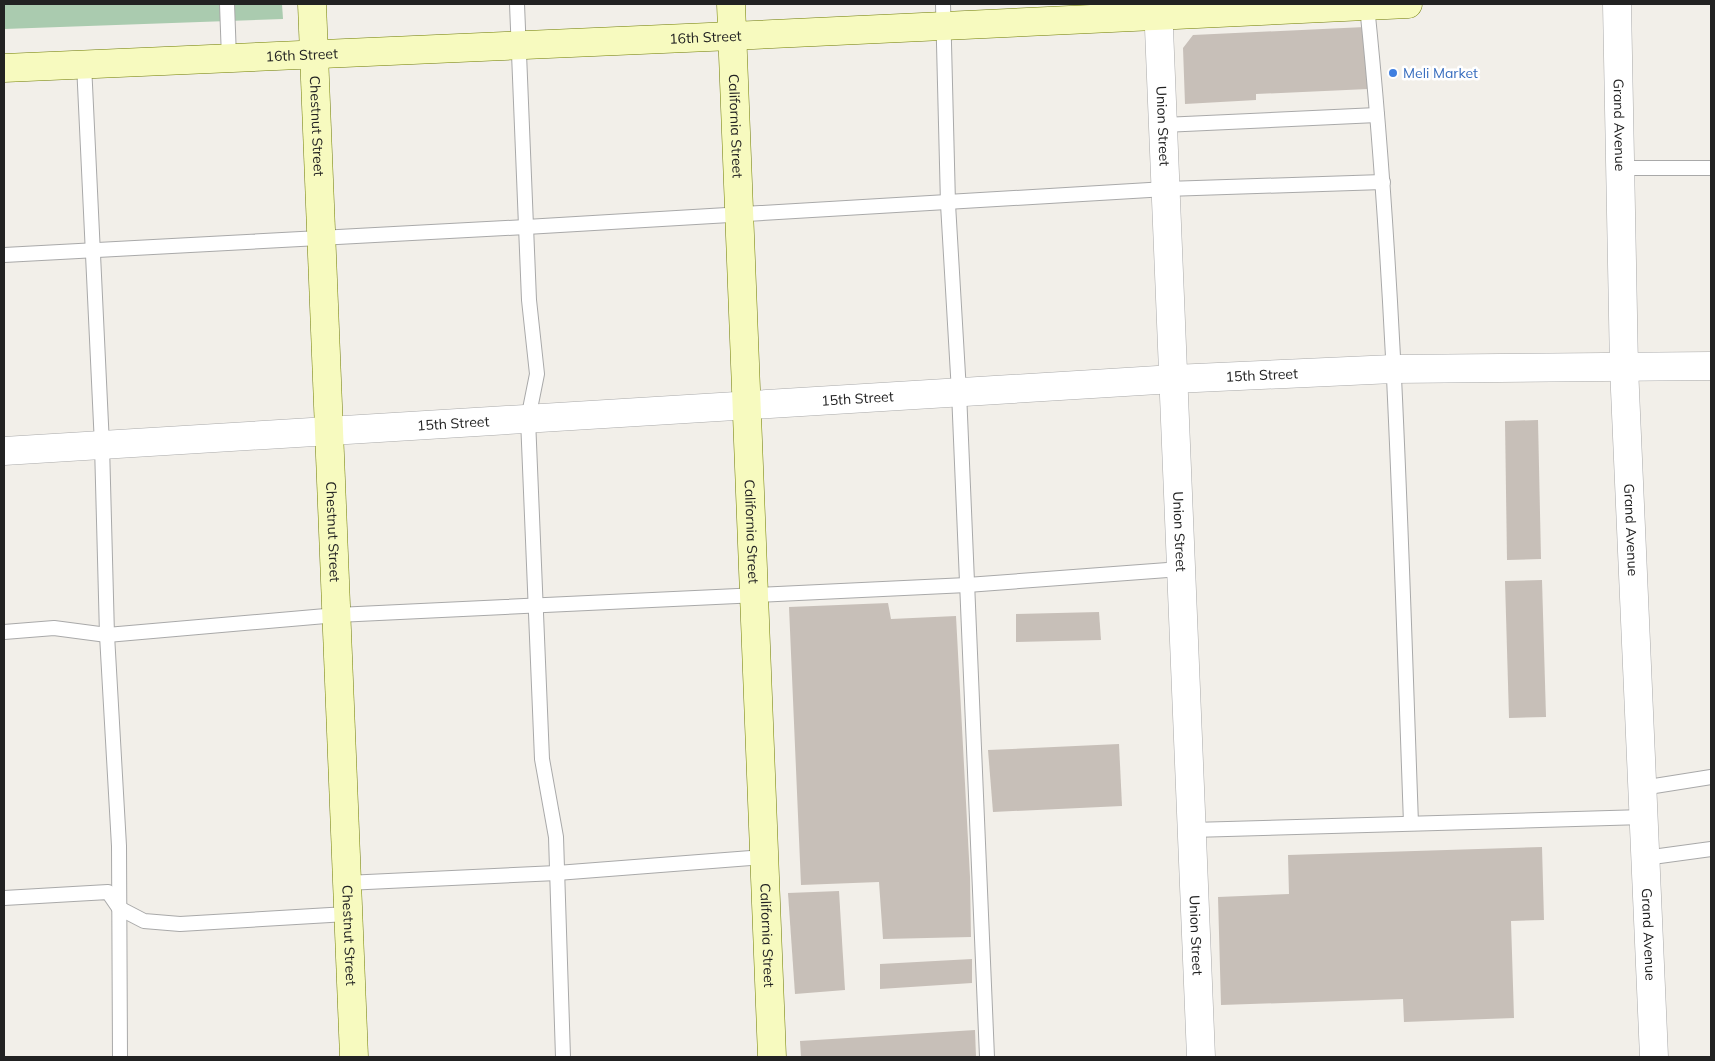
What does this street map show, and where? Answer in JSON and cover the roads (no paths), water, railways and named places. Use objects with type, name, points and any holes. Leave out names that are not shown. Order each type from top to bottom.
[{"type":"street","name":"Chestnut Street","points":[[312,4],[354,1057]]},
{"type":"street","name":"California Street","points":[[731,4],[745,405],[772,1057]]},
{"type":"street","name":"16th Street","points":[[4,68],[732,36],[944,15],[1408,4]]},
{"type":"street","name":"Grand Avenue","points":[[1617,4],[1624,367],[1654,1057]]},
{"type":"street","name":"Union Street","points":[[1158,10],[1201,1057]]},
{"type":"street","name":"15th Street","points":[[4,451],[1174,379],[1393,369],[1711,366]]},
{"type":"lane","points":[[227,4],[229,58]]},
{"type":"lane","points":[[517,4],[529,300],[537,374],[528,419],[542,759],[556,837],[563,1057]]},
{"type":"lane","points":[[1367,6],[1383,182],[1393,369],[1411,823]]},
{"type":"lane","points":[[944,15],[948,204],[959,392],[987,1057]]},
{"type":"lane","points":[[84,64],[102,445],[107,635],[119,846],[120,1057]]},
{"type":"lane","points":[[1163,124],[1377,115]]},
{"type":"lane","points":[[1620,168],[1711,168]]},
{"type":"lane","points":[[4,255],[948,204],[1166,190],[1383,182]]},
{"type":"lane","points":[[4,632],[54,628],[107,635],[336,615],[536,607],[967,585],[1181,569]]},
{"type":"lane","points":[[1642,788],[1711,777]]},
{"type":"lane","points":[[1192,830],[1644,817]]},
{"type":"lane","points":[[1645,858],[1711,850]]},
{"type":"lane","points":[[346,883],[557,874],[764,857]]},
{"type":"lane","points":[[4,898],[108,892],[119,908],[144,920],[180,924],[347,914]]},
{"type":"place","name":"Meli Market","points":[[1393,73]]}]
